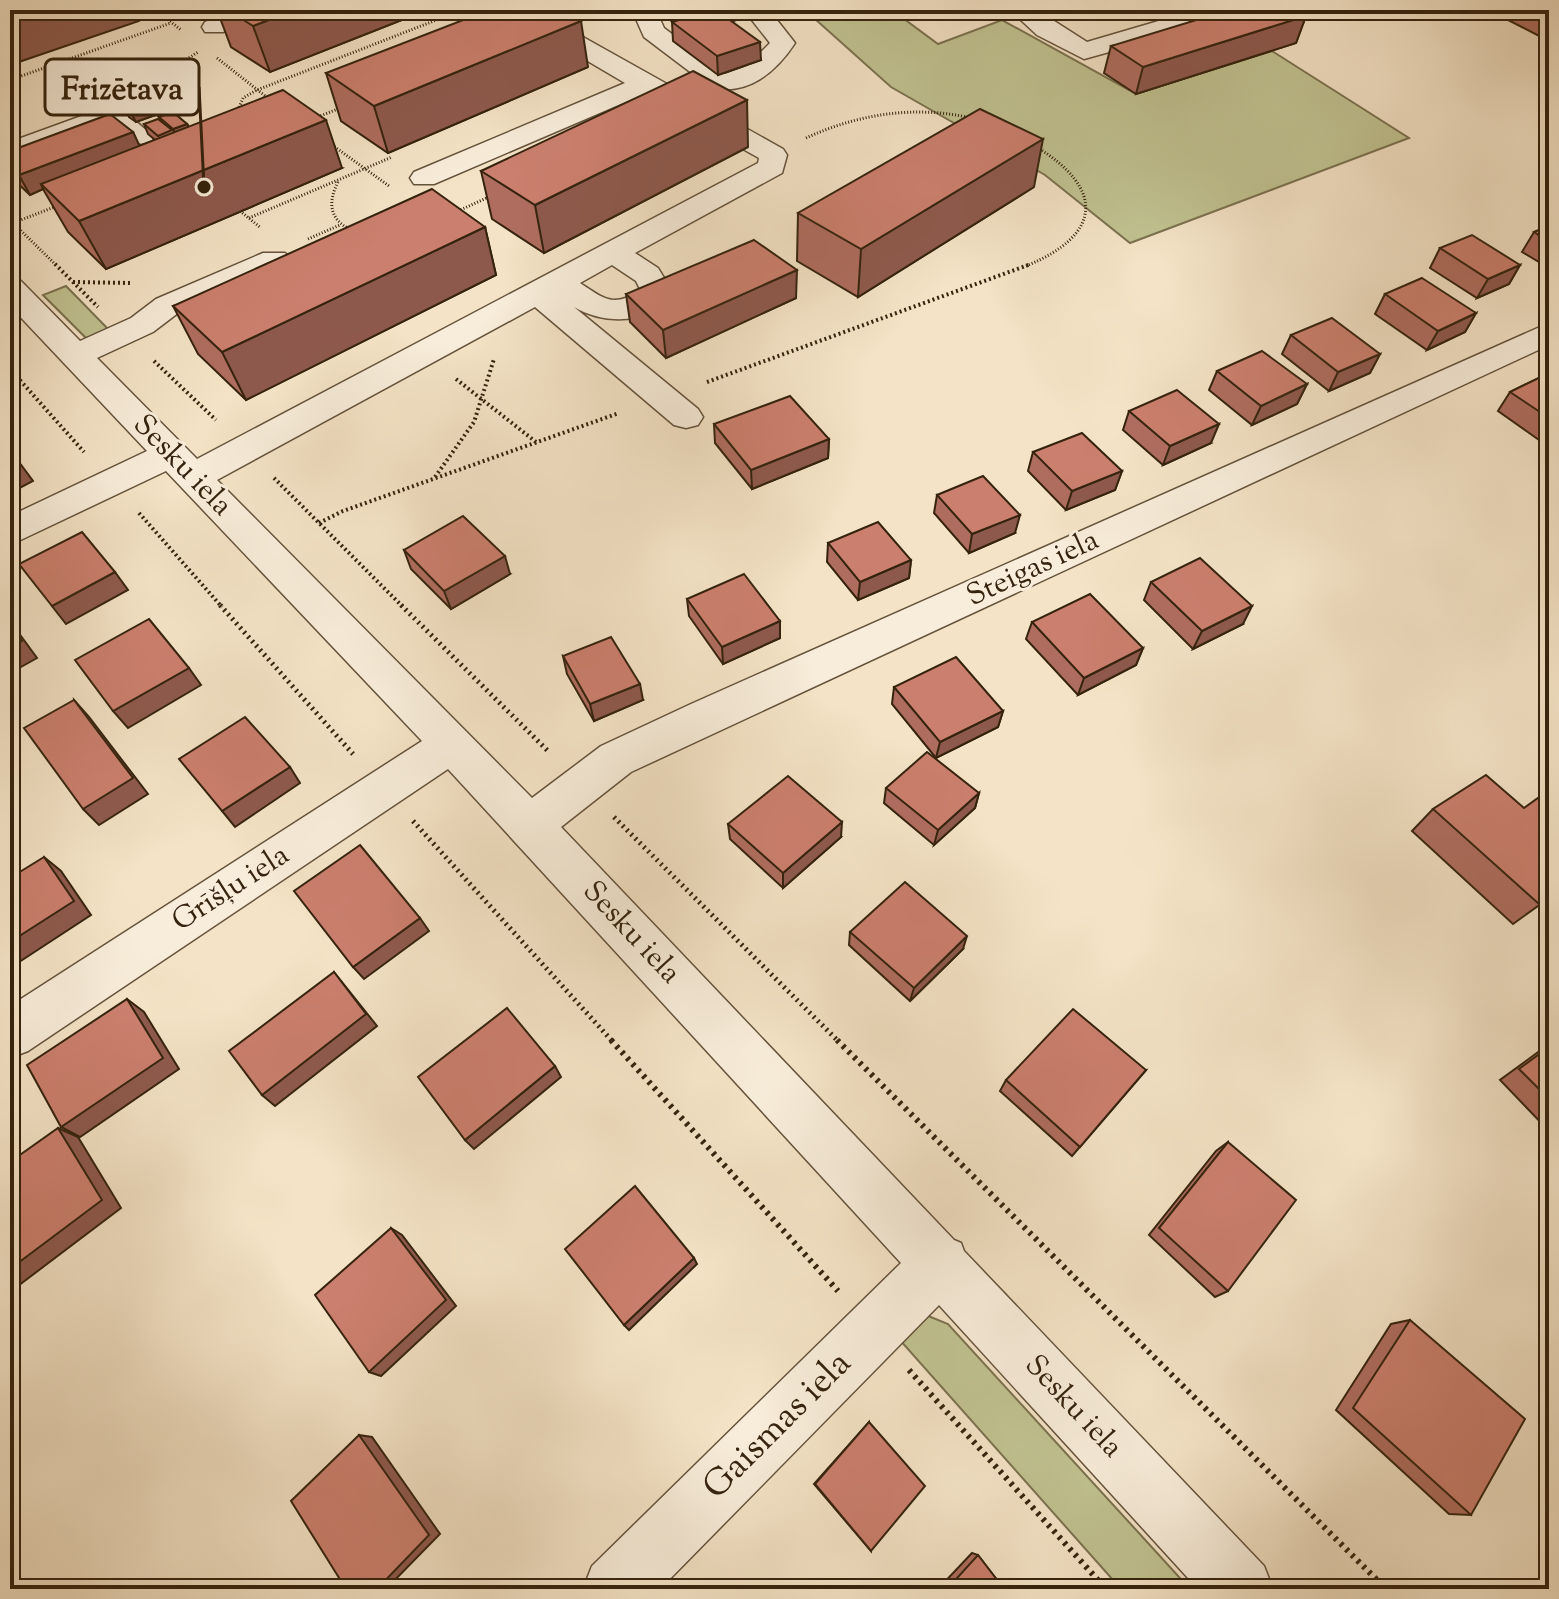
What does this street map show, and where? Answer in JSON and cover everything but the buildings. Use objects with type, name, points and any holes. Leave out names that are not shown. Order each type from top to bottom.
[{"type":"street","points":[[209,37],[257,10]]},
{"type":"street","points":[[644,10],[653,32],[719,82],[742,81],[771,63],[783,43],[756,10]]},
{"type":"street","points":[[1022,10],[1046,30],[1084,51],[1215,15],[1208,10]]},
{"type":"street","points":[[10,532],[113,483],[245,448],[537,296],[772,167],[773,155],[645,84],[556,23]]},
{"type":"street","points":[[411,185],[645,84]]},
{"type":"street","points":[[10,151],[98,118],[117,119],[140,137]]},
{"type":"street","points":[[75,355],[125,334],[263,236],[300,280]]},
{"type":"street","points":[[537,296],[595,307],[611,314],[639,305],[658,294],[655,281],[644,270],[615,254]]},
{"type":"street","name":"Sesku iela","points":[[10,288],[530,825],[941,1263],[1241,1589]]},
{"type":"street","points":[[537,296],[676,407]]},
{"type":"street","name":"Steigas iela","points":[[530,825],[616,759],[1549,333]]},
{"type":"street","name":"Grīšļu iela","points":[[10,1034],[452,744]]},
{"type":"street","name":"Gaismas iela","points":[[615,1589],[941,1263]]},
{"type":"path","points":[[156,10],[183,31]]},
{"type":"path","points":[[241,121],[237,113],[243,98],[257,90],[462,10]]},
{"type":"path","points":[[10,80],[172,23]]},
{"type":"path","points":[[98,118],[209,37]]},
{"type":"path","points":[[355,39],[367,47]]},
{"type":"path","points":[[215,56],[280,107]]},
{"type":"path","points":[[302,123],[345,106]]},
{"type":"path","points":[[773,155],[821,130],[883,116],[931,110],[981,121]]},
{"type":"path","points":[[319,523],[537,442],[676,407],[1030,265],[1062,248],[1085,225],[1088,209],[1085,193],[1069,170],[1023,140]]},
{"type":"path","points":[[327,142],[365,169],[411,185]]},
{"type":"path","points":[[240,211],[263,236],[338,182],[365,169]]},
{"type":"path","points":[[338,182],[329,197],[332,214],[340,225],[353,231]]},
{"type":"path","points":[[452,214],[493,195]]},
{"type":"path","points":[[56,206],[12,222],[245,448],[1386,1589]]},
{"type":"path","points":[[72,282],[134,283]]},
{"type":"path","points":[[433,479],[465,442],[484,401],[495,356],[511,322],[537,296]]},
{"type":"path","points":[[425,354],[537,442]]},
{"type":"path","points":[[10,369],[384,789],[1106,1589]]},
{"type":"green space","points":[[805,10],[892,10],[938,44],[1002,20],[1136,94],[1272,51],[1409,138],[1130,243],[1045,175],[891,87]]},
{"type":"green space","points":[[66,286],[111,332],[87,339],[43,295]]},
{"type":"green space","points":[[921,1313],[948,1324],[1190,1589],[1121,1589],[891,1330]]},
{"type":"place","name":"Frizētava","points":[[204,187]]}]
